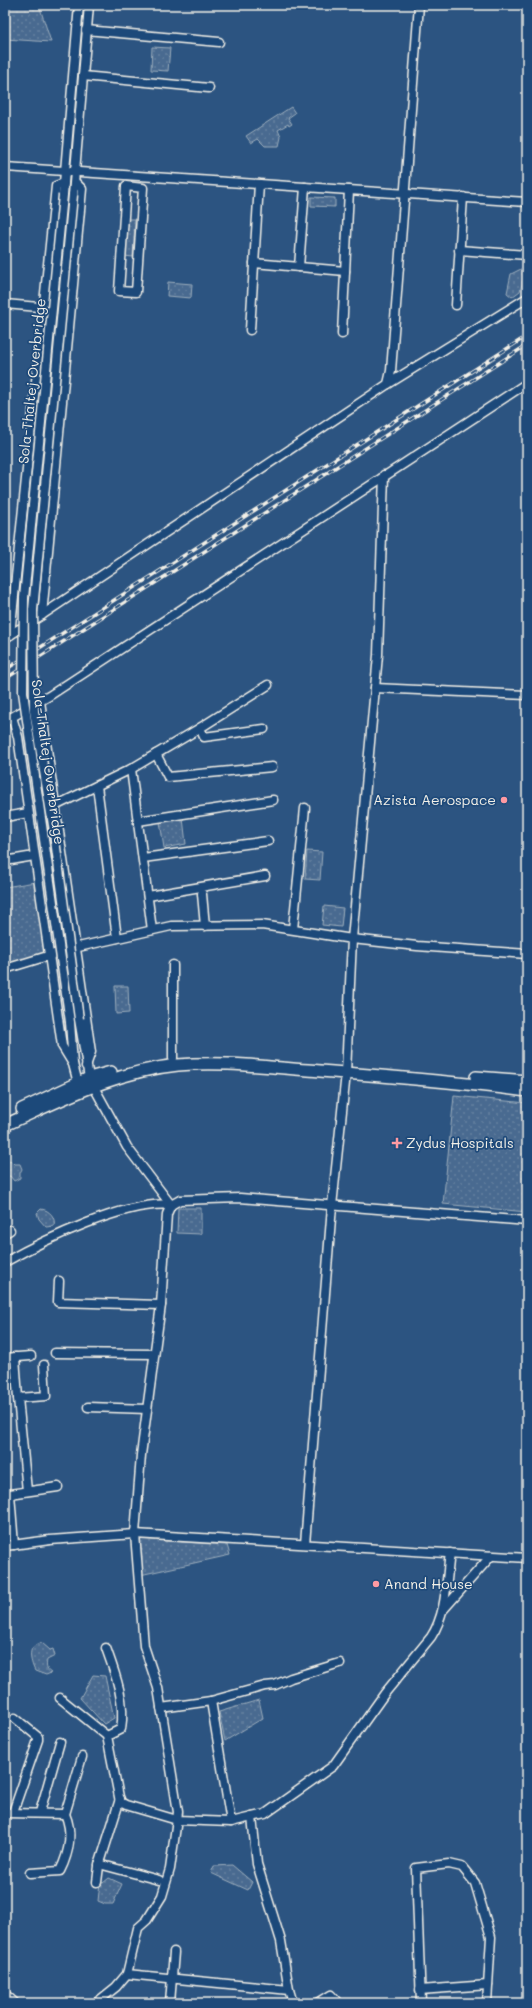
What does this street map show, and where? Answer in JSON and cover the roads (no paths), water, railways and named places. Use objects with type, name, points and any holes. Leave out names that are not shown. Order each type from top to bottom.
[{"type":"main road","points":[[5,1117],[91,1082],[173,1058],[210,1057],[527,1090]]},
{"type":"main road","points":[[91,1082],[106,1081],[145,1071],[178,1065],[210,1064],[346,1070],[527,1081]]},
{"type":"main road","points":[[5,1125],[79,1087]]},
{"type":"street","name":"Sola-Thaltej Overbridge","points":[[79,5],[66,171],[48,307],[24,598],[23,692],[70,1022],[74,1064],[79,1087]]},
{"type":"street","name":"Sola-Thaltej Overbridge","points":[[89,5],[76,171],[33,610],[34,711],[53,825],[86,1066],[91,1082],[127,1148],[171,1205]]},
{"type":"street","points":[[388,384],[391,371],[419,5]]},
{"type":"street","points":[[86,30],[219,42]]},
{"type":"street","points":[[83,76],[210,88]]},
{"type":"street","points":[[5,167],[527,202]]},
{"type":"street","points":[[132,187],[133,176]]},
{"type":"street","points":[[42,615],[82,189],[74,182]]},
{"type":"street","points":[[8,636],[48,307],[56,186],[64,183]]},
{"type":"street","points":[[250,330],[259,184]]},
{"type":"street","points":[[126,186],[132,187],[143,188],[136,292],[119,291],[126,186]]},
{"type":"street","points":[[299,267],[305,187]]},
{"type":"street","points":[[342,334],[350,190]]},
{"type":"street","points":[[456,305],[463,197]]},
{"type":"street","points":[[460,250],[527,255]]},
{"type":"street","points":[[254,263],[345,270]]},
{"type":"street","points":[[8,636],[42,615],[388,384],[527,298]]},
{"type":"street","points":[[5,304],[48,307]]},
{"type":"street","points":[[74,1064],[62,1046],[18,737],[8,719],[40,701],[527,383]]},
{"type":"street","points":[[305,1544],[332,1206],[346,1070],[352,939],[378,654],[384,475]]},
{"type":"street","points":[[56,806],[131,769],[268,685]]},
{"type":"street","points":[[375,688],[527,695]]},
{"type":"street","points":[[40,701],[56,806],[74,948],[91,1052],[86,1066]]},
{"type":"street","points":[[200,728],[204,738],[264,729]]},
{"type":"street","points":[[156,754],[168,777],[272,767]]},
{"type":"street","points":[[131,769],[152,930]]},
{"type":"street","points":[[97,786],[117,938]]},
{"type":"street","points":[[138,821],[273,800]]},
{"type":"street","points":[[293,929],[305,808]]},
{"type":"street","points":[[5,817],[28,813]]},
{"type":"street","points":[[143,858],[268,841]]},
{"type":"street","points":[[5,861],[34,856]]},
{"type":"street","points":[[148,896],[265,876]]},
{"type":"street","points":[[202,894],[205,926]]},
{"type":"street","points":[[5,969],[74,948],[171,926],[262,925],[352,939],[417,946],[527,954]]},
{"type":"street","points":[[173,965],[173,1058]]},
{"type":"street","points":[[5,1262],[47,1240],[99,1219],[141,1207],[158,1204],[171,1205],[180,1200],[240,1198],[527,1221]]},
{"type":"street","points":[[96,2003],[116,1987],[127,1974],[138,1928],[147,1920],[162,1896],[170,1869],[178,1812],[158,1688],[144,1646],[135,1534],[141,1455],[161,1306],[167,1214],[171,1205]]},
{"type":"street","points":[[59,1281],[58,1302],[161,1306]]},
{"type":"street","points":[[55,1353],[154,1354]]},
{"type":"street","points":[[5,1358],[31,1356]]},
{"type":"street","points":[[15,1357],[27,1491]]},
{"type":"street","points":[[18,1398],[46,1396],[44,1365]]},
{"type":"street","points":[[88,1407],[147,1409]]},
{"type":"street","points":[[14,1544],[7,1494],[58,1487]]},
{"type":"street","points":[[5,1546],[57,1539],[135,1534],[527,1558]]},
{"type":"street","points":[[60,1698],[107,1736],[120,1802],[177,1820],[231,1822],[265,1814],[332,1766],[385,1693],[431,1637],[437,1628],[442,1611],[450,1553]]},
{"type":"street","points":[[442,1611],[491,1556]]},
{"type":"street","points":[[106,1648],[114,1670],[123,1716],[121,1729],[107,1736]]},
{"type":"street","points":[[161,1708],[211,1701],[265,1686],[275,1685],[291,1678],[340,1663]]},
{"type":"street","points":[[211,1701],[231,1822]]},
{"type":"street","points":[[15,1718],[38,1737],[38,1740],[9,1812],[65,1814]]},
{"type":"street","points":[[40,1812],[60,1742]]},
{"type":"street","points":[[30,1873],[60,1871],[71,1832],[65,1814],[82,1757]]},
{"type":"street","points":[[97,1882],[99,1864],[120,1799]]},
{"type":"street","points":[[252,1817],[257,1864],[281,1941],[289,1990],[293,2003]]},
{"type":"street","points":[[99,1864],[159,1880]]},
{"type":"street","points":[[421,2003],[416,1868],[449,1864],[462,1867],[475,1883],[491,1937],[487,2003]]},
{"type":"street","points":[[170,2003],[174,1952]]},
{"type":"street","points":[[127,1974],[289,1990]]},
{"type":"street","points":[[420,1990],[488,1985]]},
{"type":"street","points":[[5,1994],[16,2003]]},
{"type":"street","points":[[318,2003],[331,1995],[338,2003]]},
{"type":"railway","points":[[5,670],[527,336]]},
{"type":"railway","points":[[5,679],[527,345]]},
{"type":"place","name":"Azista Aerospace","points":[[504,800]]},
{"type":"place","name":"Zydus Hospitals","points":[[397,1143]]},
{"type":"place","name":"Anand House","points":[[376,1584]]}]
